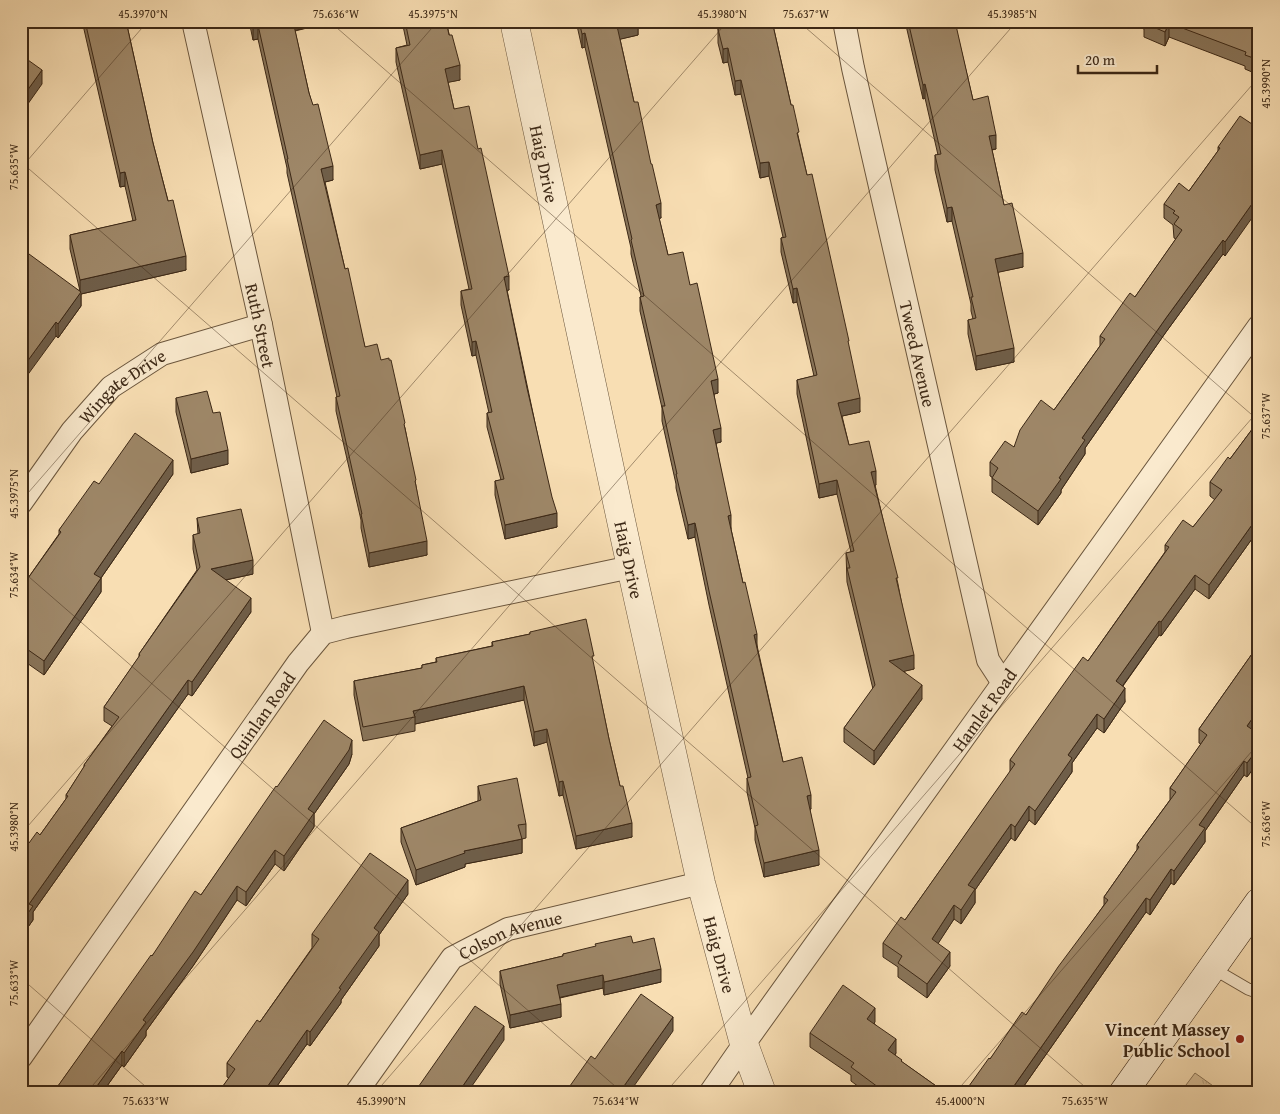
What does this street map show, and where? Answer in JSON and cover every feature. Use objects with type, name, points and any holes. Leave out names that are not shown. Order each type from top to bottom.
[{"type":"street","name":"Ruth Street","points":[[193,21],[261,326],[323,633]]},
{"type":"street","name":"Haig Drive","points":[[514,21],[701,883],[744,1044],[762,1093]]},
{"type":"street","name":"Tweed Avenue","points":[[844,21],[853,68],[988,660],[1003,683]]},
{"type":"street","name":"Wingate Drive","points":[[21,503],[72,431],[111,387],[162,354],[261,326]]},
{"type":"street","name":"Hamlet Road","points":[[710,1093],[1259,326]]},
{"type":"street","points":[[323,633],[631,567]]},
{"type":"street","name":"Quinlan Road","points":[[21,1057],[298,663],[323,633]]},
{"type":"street","name":"Colson Avenue","points":[[356,1093],[452,958],[508,929],[701,883]]},
{"type":"street","points":[[1123,1093],[1259,902]]},
{"type":"lane","points":[[1212,968],[1248,989],[1259,993]]},
{"type":"green space","points":[[1195,1073],[1223,1093],[1180,1093]]},
{"type":"building","points":[[85,21],[126,21],[153,143],[168,201],[173,200],[186,256],[80,280],[70,235],[136,220],[125,172],[120,173]]},
{"type":"building","points":[[252,21],[293,21],[309,93],[313,105],[318,104],[333,166],[321,169],[345,269],[348,268],[365,347],[377,344],[381,360],[389,358],[391,360],[427,541],[369,553],[336,397],[340,396],[288,159],[258,25],[253,26]]},
{"type":"building","points":[[405,21],[446,21],[449,35],[452,35],[460,65],[445,69],[454,109],[469,106],[478,149],[481,148],[509,276],[504,277],[527,388],[557,513],[505,525],[495,481],[504,479],[487,413],[492,412],[476,341],[472,342],[461,291],[472,289],[442,150],[420,155],[396,48],[410,45]]},
{"type":"building","points":[[579,21],[638,21],[617,26],[634,102],[638,102],[661,203],[656,205],[668,255],[683,252],[690,285],[697,283],[718,379],[711,381],[721,428],[713,430],[731,515],[728,516],[757,634],[754,635],[783,762],[802,757],[811,795],[807,796],[819,850],[764,863],[755,826],[758,825],[747,778],[751,777],[695,523],[688,525],[676,474],[662,406],[665,406],[640,297],[644,296],[632,239],[585,33],[582,34]]},
{"type":"building","points":[[728,21],[772,21],[791,105],[793,105],[799,132],[797,133],[807,175],[812,174],[860,398],[838,403],[849,445],[869,441],[876,471],[871,472],[898,578],[896,578],[914,655],[889,661],[922,685],[874,751],[844,728],[875,685],[847,568],[850,568],[846,553],[854,551],[837,480],[819,484],[797,380],[817,375],[797,288],[793,289],[781,238],[786,237],[769,162],[760,163],[741,80],[735,81],[728,48],[723,49],[718,29],[729,27]]},
{"type":"building","points":[[908,21],[955,21],[973,100],[988,96],[996,135],[989,136],[1004,205],[1012,203],[1023,253],[995,259],[1014,348],[976,356],[968,320],[976,318],[971,297],[973,297],[952,207],[947,208],[935,155],[941,154]]},
{"type":"building","points":[[1144,21],[1259,21],[1259,60],[1245,55],[1246,52],[1169,23],[1165,32],[1144,23]]},
{"type":"building","points":[[21,55],[42,70],[21,101]]},
{"type":"building","points":[[1240,116],[1255,126],[1259,121],[1259,194],[1225,242],[1223,240],[1166,318],[1082,438],[1085,440],[1059,478],[1061,479],[1038,511],[992,478],[998,468],[990,462],[1005,441],[1014,447],[1020,430],[1041,400],[1054,410],[1105,339],[1100,336],[1127,297],[1130,293],[1135,297],[1182,230],[1174,224],[1179,217],[1173,213],[1175,211],[1164,204],[1179,183],[1189,191]]},
{"type":"building","points":[[29,254],[81,292],[58,324],[56,322],[21,370],[21,265]]},
{"type":"building","points":[[207,391],[213,413],[220,412],[228,450],[191,459],[176,398]]},
{"type":"building","points":[[1259,420],[1259,515],[1209,585],[1195,575],[1116,681],[1125,688],[1104,719],[1097,714],[1068,755],[1072,758],[1035,811],[1029,806],[1015,827],[1011,824],[968,885],[975,889],[961,910],[954,905],[932,939],[950,952],[927,984],[898,963],[902,956],[883,943],[901,917],[905,920],[1015,764],[1010,760],[1021,744],[1083,657],[1088,661],[1169,547],[1165,545],[1183,520],[1193,527],[1222,490],[1210,482]]},
{"type":"building","points":[[135,433],[173,460],[94,574],[101,578],[44,661],[24,647],[21,651],[21,588],[94,481],[99,484]]},
{"type":"building","points":[[241,509],[253,560],[211,569],[251,598],[192,682],[188,680],[29,904],[33,906],[21,923],[21,837],[29,843],[37,832],[40,835],[68,796],[66,795],[84,765],[119,717],[104,707],[200,567],[193,535],[200,533],[197,518]]},
{"type":"building","points":[[586,619],[609,739],[620,786],[623,786],[632,823],[576,836],[563,781],[559,782],[547,729],[534,732],[524,686],[413,711],[415,717],[363,727],[354,681],[422,668],[422,665],[437,662],[436,658],[493,646],[492,642]]},
{"type":"building","points":[[1259,644],[1259,709],[1247,726],[1259,734],[1259,747],[1247,763],[1244,761],[1199,825],[1205,828],[1174,871],[1171,869],[1150,900],[1146,898],[1009,1093],[964,1093],[1022,1012],[1026,1015],[1058,967],[1108,900],[1104,897],[1139,847],[1137,845],[1176,792],[1170,788],[1207,735],[1199,729]]},
{"type":"building","points":[[324,720],[352,740],[349,750],[308,809],[314,813],[284,856],[275,850],[246,892],[237,886],[193,952],[143,1020],[146,1022],[124,1053],[122,1051],[92,1093],[53,1093],[152,956],[195,891],[201,895]]},
{"type":"building","points":[[517,778],[526,824],[518,825],[522,839],[464,851],[465,853],[416,870],[401,828],[481,800],[478,786]]},
{"type":"building","points":[[370,853],[408,880],[374,928],[379,932],[310,1032],[307,1030],[265,1090],[261,1087],[258,1093],[218,1093],[235,1069],[227,1063],[257,1020],[260,1022],[319,939],[312,934]]},
{"type":"building","points":[[631,936],[633,943],[654,938],[661,969],[604,982],[603,975],[557,985],[561,1004],[510,1015],[500,971],[563,956],[563,954],[596,946],[595,944]]},
{"type":"building","points":[[843,985],[875,1008],[867,1019],[896,1039],[888,1050],[946,1093],[886,1093],[851,1067],[854,1063],[810,1033]]},
{"type":"building","points":[[641,994],[673,1017],[619,1093],[565,1093],[591,1056],[595,1059]]},
{"type":"building","points":[[475,1006],[504,1026],[458,1093],[414,1093]]},
{"type":"place","name":"Vincent Massey Public School","points":[[1240,1039]]}]
